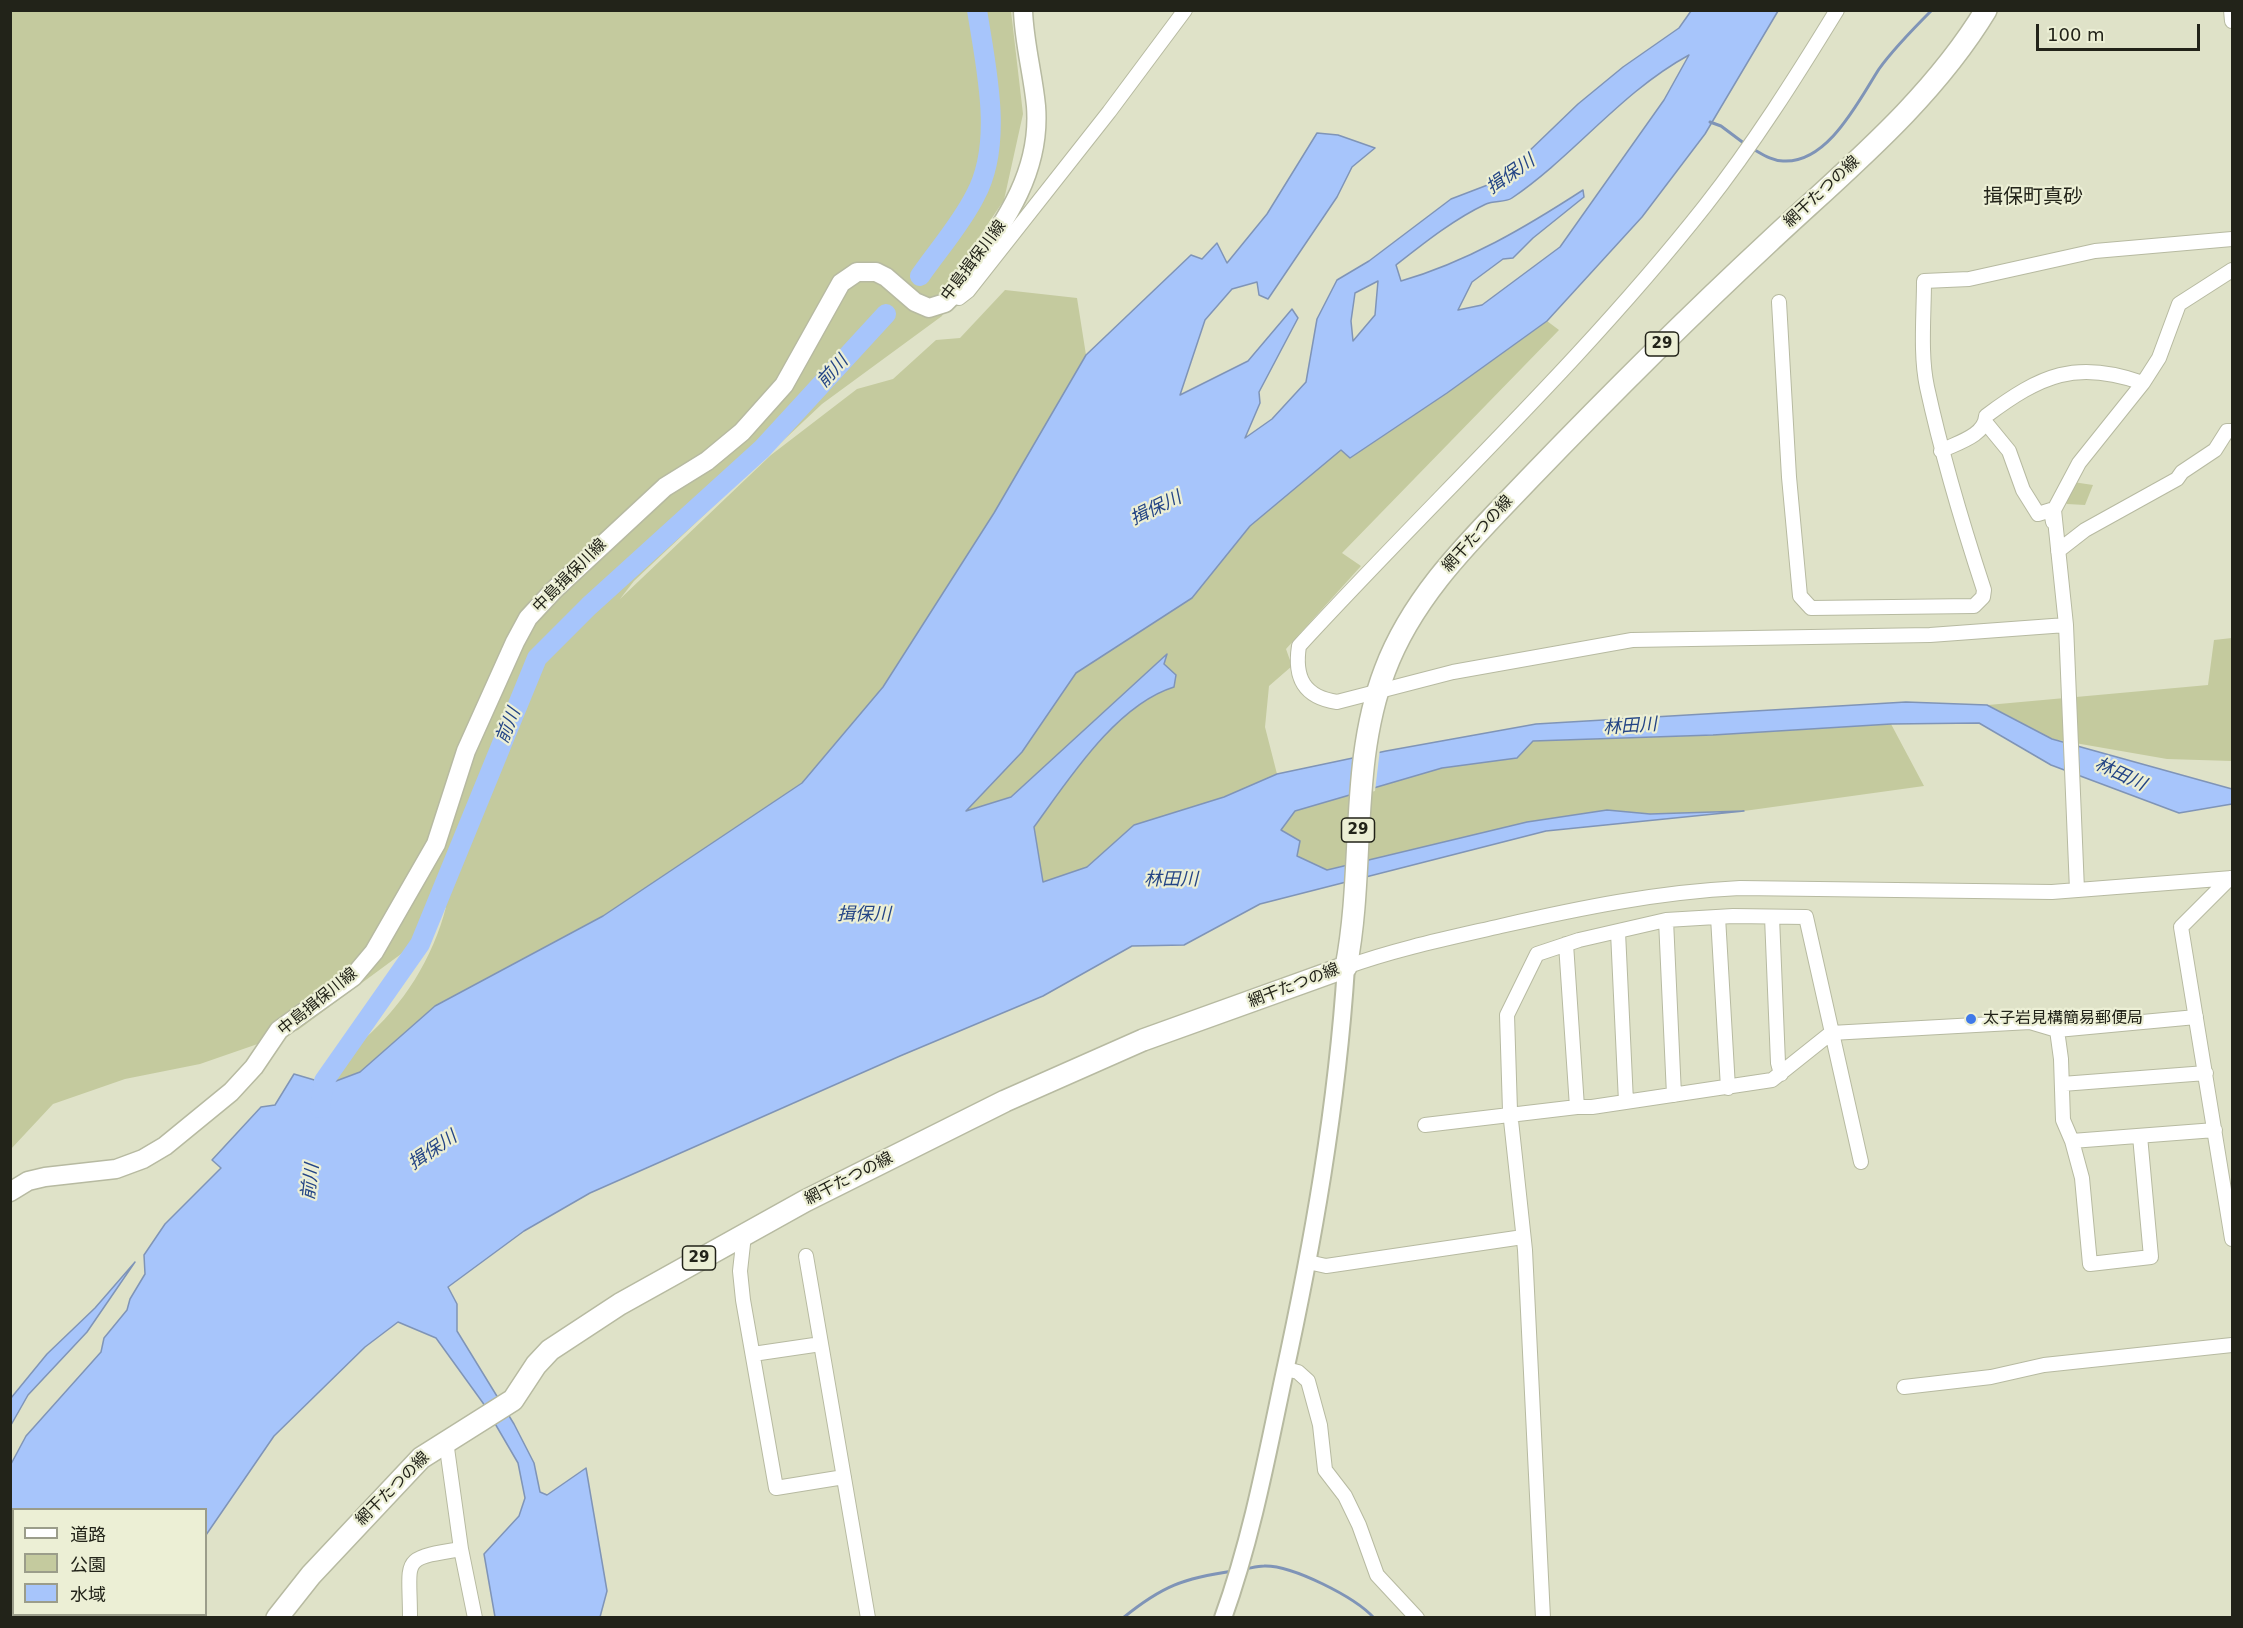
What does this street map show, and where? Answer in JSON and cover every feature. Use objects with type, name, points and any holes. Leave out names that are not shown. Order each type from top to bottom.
[{"type":"main road","name":"中島揖保川線","points":[[10,1192],[28,1181],[45,1177],[116,1169],[143,1159],[165,1146],[231,1092],[254,1067],[279,1030],[353,977],[374,952],[436,844],[466,751],[528,618],[554,590],[665,487],[708,461],[742,432],[784,385],[841,283],[857,272],[876,272],[886,277],[915,302],[929,308],[945,303],[953,295],[1014,205],[1026,179],[1033,154],[1036,105],[1023,33],[1023,10]]},
{"type":"main road","name":"網干たつの線","points":[[277,1617],[363,1519],[421,1458],[446,1440],[513,1400],[536,1365],[568,1336],[684,1266],[815,1196],[1005,1101],[1143,1040],[1347,962],[1361,786],[1376,699],[1384,671],[1406,622],[1455,556],[1604,401],[1709,297],[1902,118],[1968,40],[1986,10]]},
{"type":"street","points":[[953,295],[959,298],[975,283],[1109,112],[1185,10]]},
{"type":"street","points":[[1837,10],[1763,124],[1706,205],[1664,255],[1565,369],[1299,646],[1296,665],[1301,683],[1322,700],[1337,702],[1376,699],[1453,672],[1632,640],[1930,635],[2066,625]]},
{"type":"street","points":[[2231,10],[2232,21]]},
{"type":"street","points":[[1779,302],[1789,477],[1800,596],[1803,602],[1811,608],[1851,605],[1974,606],[1979,602],[1984,590],[1941,451],[1927,386],[1924,281],[1969,279],[2095,251],[2232,239]]},
{"type":"street","points":[[2078,890],[2066,625],[2054,510],[2079,463],[2143,383],[2159,358],[2179,304],[2232,270]]},
{"type":"street","points":[[2058,549],[2051,510],[2038,514],[2023,490],[2009,451],[1986,423],[1986,416],[2019,391],[2068,371],[2104,371],[2143,383]]},
{"type":"street","points":[[1941,451],[1974,435],[1986,423]]},
{"type":"street","points":[[2058,549],[2085,530],[2177,479],[2182,472],[2215,450],[2227,431],[2232,431]]},
{"type":"street","points":[[1222,1617],[1250,1537],[1308,1262],[1332,1122],[1347,962],[1592,905],[1691,890],[1740,888],[2078,890],[2231,878]]},
{"type":"street","points":[[2231,878],[2181,927],[2232,1239]]},
{"type":"street","points":[[1718,917],[1728,1088]]},
{"type":"street","points":[[1543,1617],[1523,1237],[1512,1115],[1507,1015],[1538,954],[1566,944],[1666,920],[1718,917],[1806,917],[1861,1162]]},
{"type":"street","points":[[1772,917],[1778,1063],[1781,1074]]},
{"type":"street","points":[[1666,920],[1674,1095]]},
{"type":"street","points":[[1618,932],[1626,1102]]},
{"type":"street","points":[[1566,944],[1577,1107]]},
{"type":"street","points":[[1425,1125],[1592,1107],[1772,1080],[1831,1033],[2031,1022],[2057,1030],[2196,1017]]},
{"type":"street","points":[[2057,1030],[2063,1120],[2072,1141],[2082,1178],[2090,1264],[2151,1257],[2140,1136]]},
{"type":"street","points":[[2062,1084],[2206,1073]]},
{"type":"street","points":[[2072,1141],[2215,1130]]},
{"type":"street","points":[[744,1234],[740,1271],[776,1488],[844,1478]]},
{"type":"street","points":[[1308,1262],[1330,1265],[1523,1237]]},
{"type":"street","points":[[806,1256],[868,1617]]},
{"type":"street","points":[[753,1354],[821,1344]]},
{"type":"street","points":[[1904,1387],[1990,1377],[2044,1365],[2232,1345]]},
{"type":"street","points":[[1286,1369],[1298,1372],[1308,1381],[1320,1425],[1325,1470],[1350,1506],[1377,1575],[1417,1617]]},
{"type":"street","points":[[446,1440],[461,1549],[475,1617]]},
{"type":"street","points":[[410,1617],[410,1569],[413,1560],[420,1556],[461,1549]]},
{"type":"green space","points":[[11,11],[1011,11],[1023,114],[1004,200],[971,249],[942,316],[822,404],[634,581],[620,599],[771,455],[857,389],[893,379],[936,340],[960,338],[1005,290],[1077,298],[1086,355],[994,513],[883,687],[802,783],[603,916],[435,1006],[360,1072],[328,1084],[320,1076],[330,1065],[378,1027],[415,980],[433,945],[446,907],[416,943],[298,1030],[200,1064],[125,1079],[53,1104],[11,1149]]},
{"type":"green space","points":[[1547,321],[1559,330],[1342,553],[1361,566],[1286,649],[1292,666],[1269,686],[1265,727],[1277,774],[1224,797],[1134,825],[1087,867],[1043,882],[1034,827],[1078,766],[1113,727],[1153,696],[1174,687],[1164,664],[1166,655],[1011,797],[965,811],[1022,752],[1076,673],[1192,598],[1250,526],[1341,449],[1350,458],[1447,393]]},
{"type":"green space","points":[[2073,482],[2093,485],[2085,505],[2067,504],[2064,501]]},
{"type":"green space","points":[[2232,638],[2232,761],[2167,759],[2052,739],[1988,705],[2208,685],[2214,640]]},
{"type":"green space","points":[[1891,724],[1924,786],[1744,811],[1650,814],[1607,810],[1527,822],[1326,870],[1297,856],[1281,830],[1295,811],[1442,768],[1517,758],[1532,741],[1713,735]]},
{"type":"water","name":"揖保川","points":[[1691,11],[1778,11],[1705,134],[1642,217],[1547,321],[1447,393],[1350,458],[1341,450],[1250,526],[1192,598],[1076,673],[1022,752],[966,811],[1011,797],[1167,654],[1164,664],[1176,675],[1174,687],[1153,696],[1113,727],[1078,766],[1034,827],[1043,882],[1087,867],[1134,825],[1224,797],[1277,774],[1386,751],[1536,724],[1906,702],[1987,705],[2052,739],[2232,789],[2232,804],[2179,813],[2051,765],[1979,723],[1891,724],[1713,735],[1533,741],[1517,758],[1442,768],[1295,811],[1281,830],[1300,841],[1297,856],[1327,870],[1527,822],[1607,810],[1650,814],[1744,811],[1546,831],[1260,904],[1184,945],[1132,946],[1043,996],[900,1056],[590,1193],[524,1231],[448,1287],[457,1304],[457,1331],[514,1424],[534,1463],[540,1492],[547,1495],[586,1468],[607,1591],[600,1617],[495,1617],[484,1554],[519,1516],[525,1498],[518,1463],[483,1403],[436,1338],[398,1322],[365,1347],[274,1436],[207,1534],[207,1508],[12,1508],[12,1616],[150,1616],[149,1618],[11,1618],[11,1464],[26,1436],[101,1352],[104,1338],[127,1310],[130,1299],[145,1274],[144,1255],[165,1224],[221,1168],[212,1160],[261,1107],[275,1105],[294,1074],[328,1084],[360,1072],[435,1006],[603,916],[802,783],[883,687],[994,513],[1086,355],[1191,255],[1202,259],[1217,243],[1227,263],[1267,214],[1317,133],[1338,135],[1375,148],[1352,167],[1337,197],[1268,299],[1259,295],[1257,282],[1232,289],[1205,320],[1180,395],[1248,361],[1292,309],[1298,318],[1259,392],[1260,403],[1245,438],[1272,419],[1306,382],[1317,319],[1337,280],[1369,261],[1451,199],[1498,181],[1578,104],[1623,67],[1679,28]],"holes":[[[1689,55],[1664,100],[1560,247],[1482,305],[1458,310],[1472,282],[1503,259],[1513,258],[1533,238],[1584,197],[1583,190],[1473,254],[1401,281],[1396,265],[1474,210],[1489,203],[1512,198],[1557,163],[1642,87]],[[1378,281],[1375,315],[1353,341],[1351,321],[1355,293]]]},
{"type":"water","points":[[135,1262],[87,1332],[28,1395],[11,1425],[11,1398],[47,1354],[95,1308]]},
{"type":"pier","points":[[1380,749],[1375,791],[1357,796],[1362,753]]},
{"type":"waterway","name":"前川","points":[[920,276],[956,227],[975,196],[984,175],[989,153],[991,129],[988,80],[977,10]]},
{"type":"waterway","points":[[1753,149],[1779,161],[1799,159],[1814,152],[1840,128],[1885,61],[1932,10]]},
{"type":"waterway","points":[[1710,122],[1721,126],[1745,144]]},
{"type":"waterway","name":"前川","points":[[320,1108],[324,1081],[420,944],[537,658],[589,606],[762,449],[886,314]]},
{"type":"waterway","points":[[1245,1569],[1262,1566],[1276,1567],[1306,1576],[1353,1601],[1374,1618]]},
{"type":"waterway","points":[[1123,1618],[1150,1598],[1174,1585],[1233,1571]]},
{"type":"place","name":"太子岩見構簡易郵便局","points":[[1971,1019]]},
{"type":"district","name":"揖保町真砂","points":[[2033,198]]},
{"type":"water label","name":"林田川","points":[[1630,727]]},
{"type":"water label","name":"林田川","points":[[2120,775]]},
{"type":"water label","name":"林田川","points":[[1171,880]]}]
